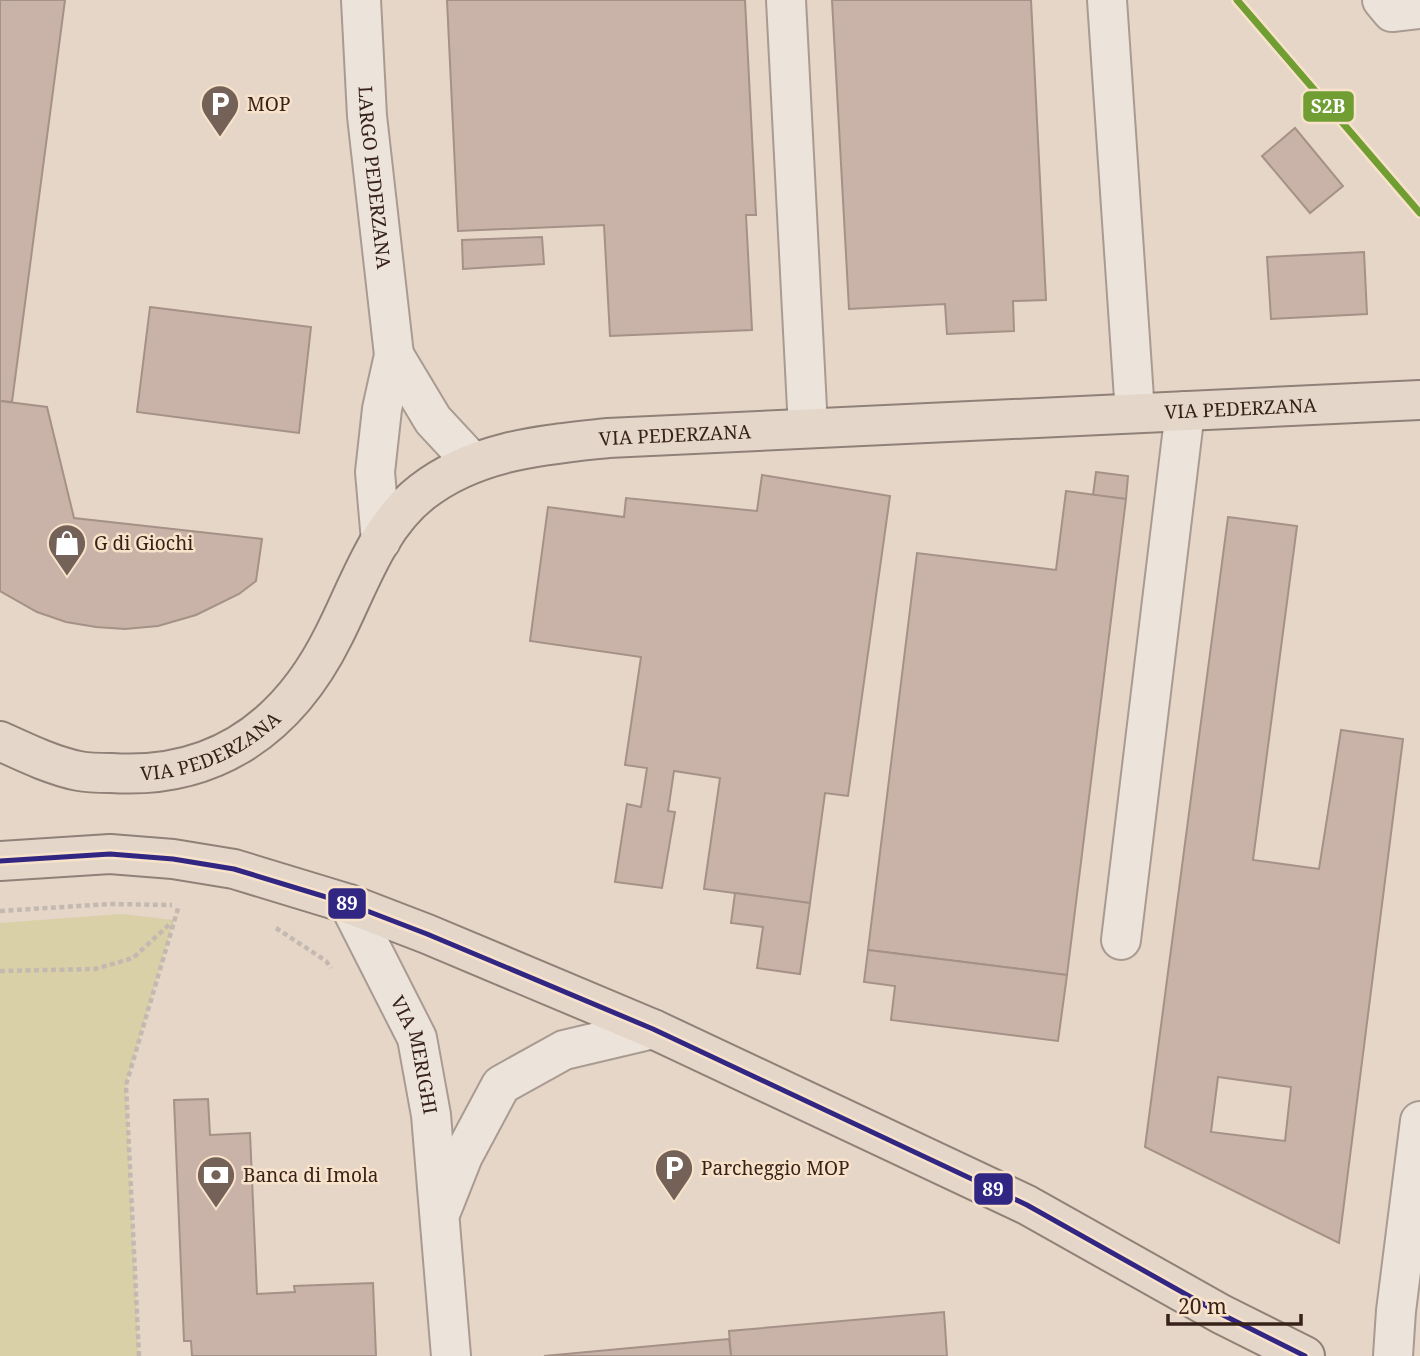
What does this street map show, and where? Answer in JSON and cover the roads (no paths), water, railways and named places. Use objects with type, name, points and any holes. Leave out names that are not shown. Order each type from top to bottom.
[{"type":"main road","name":"VIA PEDERZANA","points":[[0,741],[79,771],[127,774],[166,772],[233,750],[282,712],[309,678],[334,636],[381,541],[420,494],[446,475],[472,463],[526,448],[596,439],[1420,400]]},
{"type":"main road","points":[[0,861],[110,854],[173,859],[234,869],[349,904],[653,1029],[1027,1205],[1221,1314],[1305,1356]]},
{"type":"street","name":"LARGO PEDERZANA","points":[[361,0],[367,116],[394,355],[382,409],[375,472],[381,541]]},
{"type":"street","points":[[786,0],[808,428]]},
{"type":"street","points":[[1107,0],[1135,413]]},
{"type":"street","points":[[1382,0],[1392,12],[1420,9]]},
{"type":"street","name":"LARGO PEDERZANA","points":[[394,355],[433,420],[472,463]]},
{"type":"street","points":[[1121,940],[1185,411]]},
{"type":"street","name":"VIA MERIGHI","points":[[349,904],[417,1038],[431,1115],[451,1356]]},
{"type":"street","name":"VIA MERIGHI","points":[[438,1218],[463,1156],[501,1085],[564,1050],[653,1029]]},
{"type":"street","points":[[1393,1356],[1420,1121]]},
{"type":"place","name":"MOP","points":[[220,138]]},
{"type":"place","name":"G di Giochi","points":[[67,577]]},
{"type":"place","name":"Parcheggio MOP","points":[[674,1202]]},
{"type":"place","name":"Banca di Imola","points":[[216,1209]]}]
